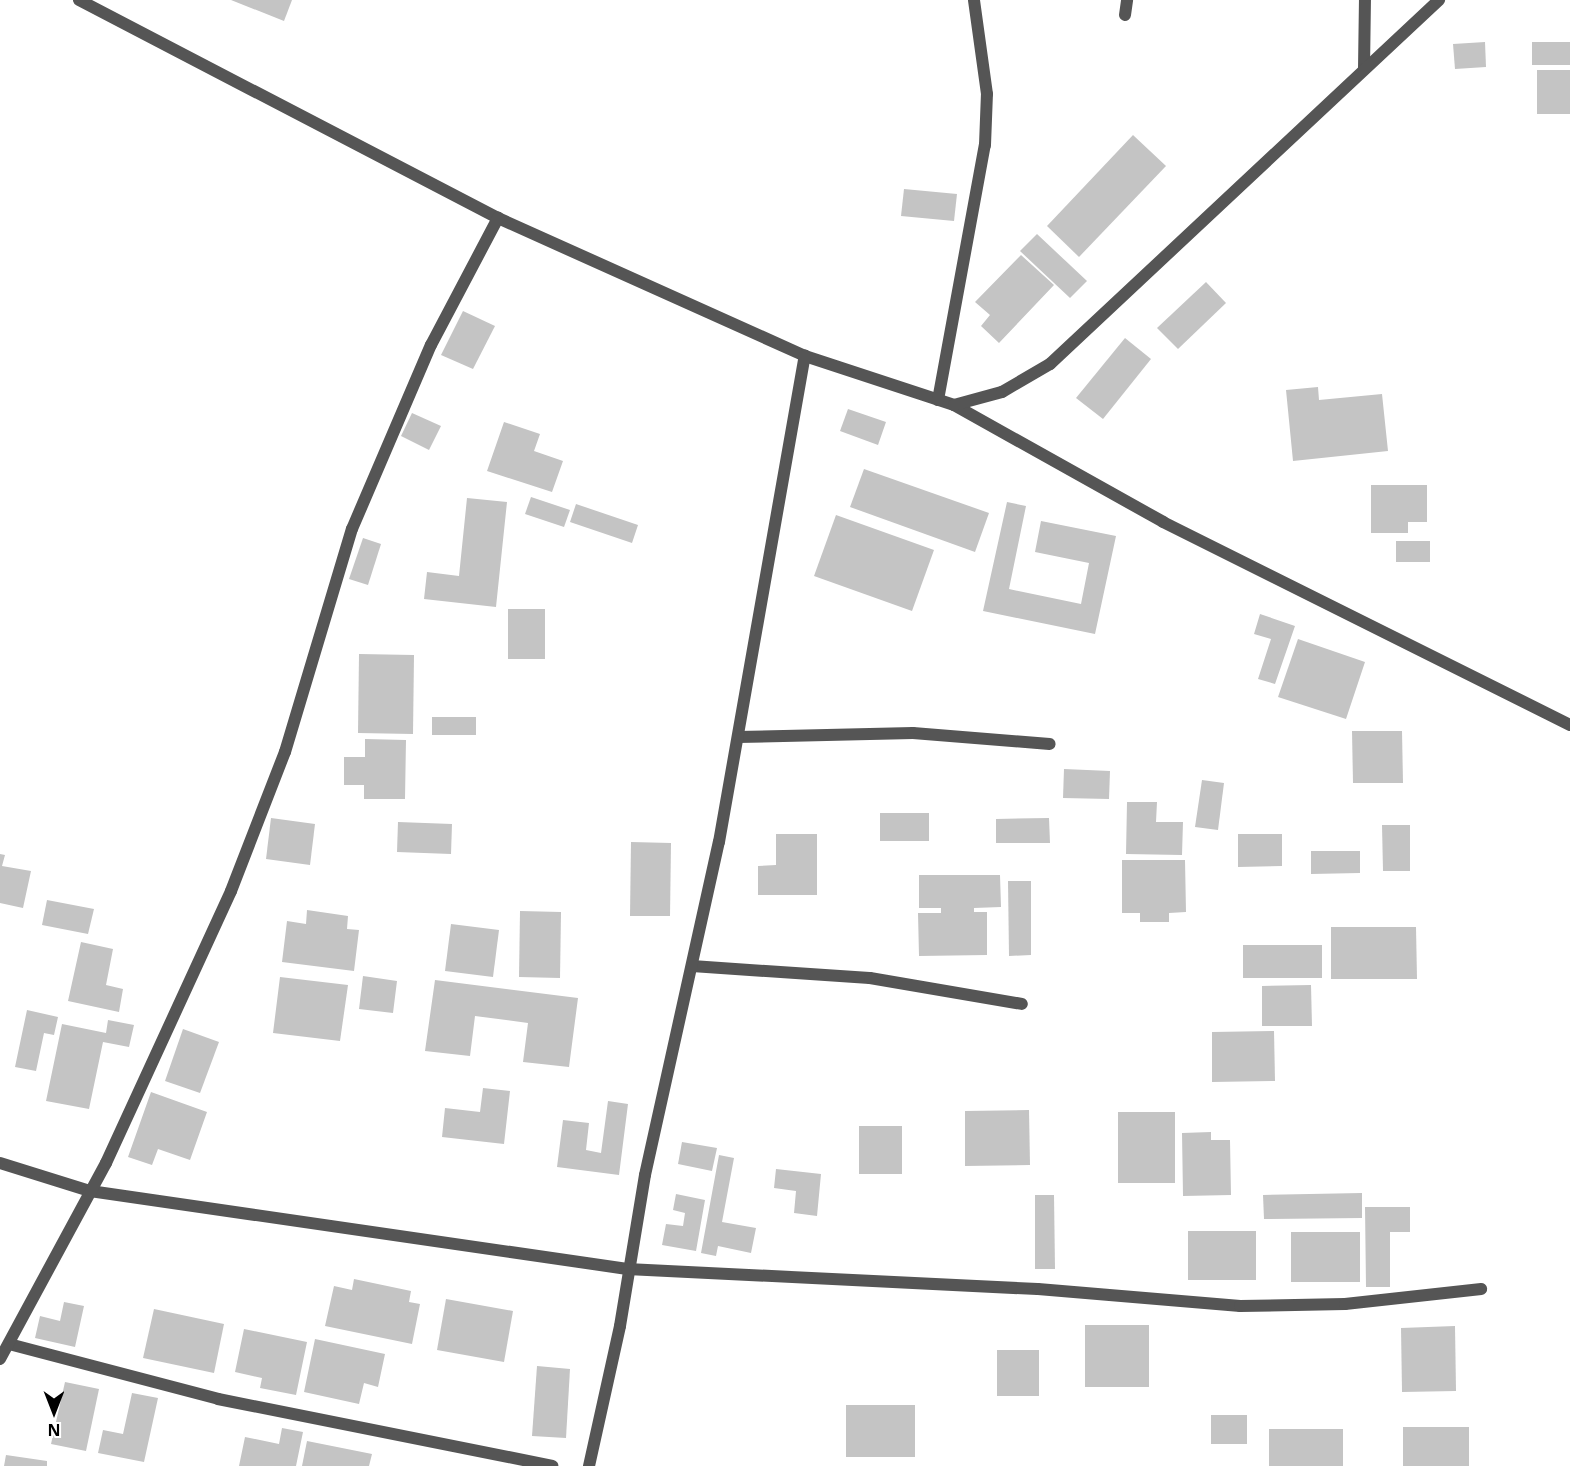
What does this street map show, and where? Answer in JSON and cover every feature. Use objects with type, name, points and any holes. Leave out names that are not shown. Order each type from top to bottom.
[{"type":"street","points":[[79,0],[98,3],[498,218],[805,356],[954,405],[1183,532],[1570,724]]},
{"type":"street","points":[[938,399],[985,145],[987,94],[974,0]]},
{"type":"street","points":[[1125,15],[1127,0]]},
{"type":"street","points":[[1364,69],[1365,0]]},
{"type":"street","points":[[954,405],[1002,392],[1050,364],[1439,0]]},
{"type":"street","points":[[0,1359],[90,1191],[231,891],[285,752],[352,529],[386,446],[461,282],[498,218]]},
{"type":"street","points":[[589,1466],[620,1326],[627,1269],[692,966],[738,736],[805,356]]},
{"type":"street","points":[[738,736],[913,733],[1050,744]]},
{"type":"street","points":[[692,966],[870,978],[1022,1004]]},
{"type":"street","points":[[0,1163],[90,1191],[627,1269],[1038,1289],[1240,1306],[1345,1304],[1482,1289]]},
{"type":"street","points":[[9,1344],[218,1399],[552,1466]]},
{"type":"building","points":[[231,0],[292,0],[284,21]]},
{"type":"building","points":[[1485,42],[1486,67],[1455,69],[1453,44]]},
{"type":"building","points":[[1532,42],[1570,42],[1570,65],[1532,65]]},
{"type":"building","points":[[1537,70],[1570,70],[1570,114],[1537,114]]},
{"type":"building","points":[[1133,135],[1166,166],[1079,257],[1047,226]]},
{"type":"building","points":[[904,189],[957,194],[954,221],[901,216]]},
{"type":"building","points":[[1037,234],[1087,281],[1070,298],[1020,251]]},
{"type":"building","points":[[1021,255],[1054,285],[999,343],[981,326],[990,315],[975,302]]},
{"type":"building","points":[[1206,282],[1226,303],[1178,349],[1157,328]]},
{"type":"building","points":[[463,311],[495,326],[473,369],[441,355]]},
{"type":"building","points":[[1125,338],[1151,359],[1103,419],[1076,398]]},
{"type":"building","points":[[1318,387],[1319,400],[1382,394],[1388,451],[1293,461],[1286,390]]},
{"type":"building","points":[[848,409],[886,422],[878,445],[840,431]]},
{"type":"building","points":[[412,413],[441,426],[429,450],[401,436]]},
{"type":"building","points":[[504,422],[540,434],[534,451],[563,461],[552,492],[487,471]]},
{"type":"building","points":[[864,469],[989,513],[975,552],[850,507]]},
{"type":"building","points":[[1371,485],[1427,485],[1427,522],[1408,522],[1408,533],[1371,533]]},
{"type":"building","points":[[531,497],[570,510],[564,527],[525,514]]},
{"type":"building","points":[[467,498],[507,502],[496,607],[424,599],[427,572],[459,576]]},
{"type":"building","points":[[1007,502],[1026,506],[1009,589],[1081,604],[1089,563],[1035,552],[1041,521],[1116,536],[1095,634],[983,611]]},
{"type":"building","points":[[576,504],[638,525],[632,543],[570,522]]},
{"type":"building","points":[[836,515],[934,550],[912,611],[814,576]]},
{"type":"building","points":[[363,538],[381,544],[368,585],[349,579]]},
{"type":"building","points":[[1396,541],[1430,541],[1430,562],[1396,562]]},
{"type":"building","points":[[508,609],[545,609],[545,659],[508,659]]},
{"type":"building","points":[[1260,614],[1295,626],[1275,684],[1258,679],[1271,639],[1254,634]]},
{"type":"building","points":[[1298,639],[1365,662],[1346,719],[1278,697]]},
{"type":"building","points":[[359,654],[414,655],[413,734],[358,733]]},
{"type":"building","points":[[432,717],[476,717],[476,735],[432,735]]},
{"type":"building","points":[[1352,731],[1402,731],[1403,783],[1353,783]]},
{"type":"building","points":[[365,739],[406,740],[405,799],[364,799],[364,785],[344,785],[344,757],[365,757]]},
{"type":"building","points":[[1064,769],[1110,771],[1109,799],[1063,798]]},
{"type":"building","points":[[1202,780],[1224,783],[1218,830],[1195,827]]},
{"type":"building","points":[[1127,802],[1157,802],[1156,822],[1183,822],[1182,855],[1126,854]]},
{"type":"building","points":[[880,813],[929,813],[929,841],[880,841]]},
{"type":"building","points":[[271,818],[315,824],[310,865],[266,859]]},
{"type":"building","points":[[1049,818],[1050,843],[996,843],[996,819]]},
{"type":"building","points":[[398,822],[452,824],[451,854],[397,852]]},
{"type":"building","points":[[1382,825],[1410,825],[1410,871],[1383,871]]},
{"type":"building","points":[[776,834],[817,834],[817,895],[758,895],[758,866],[776,865]]},
{"type":"building","points":[[1238,834],[1282,834],[1282,866],[1238,867]]},
{"type":"building","points":[[631,842],[671,843],[670,916],[630,916]]},
{"type":"building","points":[[1311,851],[1360,851],[1360,873],[1311,874]]},
{"type":"building","points":[[0,854],[5,855],[2,866],[31,871],[23,908],[0,903]]},
{"type":"building","points":[[1122,860],[1185,860],[1186,912],[1169,913],[1169,922],[1140,922],[1140,913],[1122,913]]},
{"type":"building","points":[[919,875],[1000,875],[1001,907],[974,908],[974,912],[987,912],[987,955],[919,956],[918,913],[941,913],[941,908],[919,908]]},
{"type":"building","points":[[1008,881],[1031,881],[1031,955],[1009,956]]},
{"type":"building","points":[[47,900],[94,909],[88,934],[42,925]]},
{"type":"building","points":[[307,910],[348,916],[347,929],[359,930],[354,971],[282,962],[287,921],[306,924]]},
{"type":"building","points":[[520,911],[561,912],[560,978],[519,977]]},
{"type":"building","points":[[451,924],[499,930],[493,977],[445,971]]},
{"type":"building","points":[[1331,927],[1416,927],[1417,979],[1331,979]]},
{"type":"building","points":[[81,942],[113,949],[106,985],[123,989],[119,1012],[68,1001]]},
{"type":"building","points":[[1243,945],[1322,945],[1322,978],[1243,978]]},
{"type":"building","points":[[363,976],[397,981],[393,1013],[359,1009]]},
{"type":"building","points":[[280,977],[348,985],[340,1041],[273,1033]]},
{"type":"building","points":[[435,980],[578,998],[569,1067],[523,1062],[528,1023],[475,1016],[470,1056],[425,1051]]},
{"type":"building","points":[[1311,985],[1312,1026],[1262,1026],[1262,986]]},
{"type":"building","points":[[27,1010],[58,1017],[54,1035],[44,1033],[36,1071],[15,1067]]},
{"type":"building","points":[[108,1020],[134,1025],[129,1047],[103,1042],[89,1109],[46,1101],[62,1024],[106,1033]]},
{"type":"building","points":[[183,1029],[219,1042],[200,1093],[165,1081]]},
{"type":"building","points":[[1274,1031],[1275,1081],[1212,1082],[1212,1032]]},
{"type":"building","points":[[483,1088],[510,1091],[504,1144],[442,1137],[445,1108],[480,1112]]},
{"type":"building","points":[[151,1092],[207,1112],[190,1160],[158,1149],[152,1165],[128,1157]]},
{"type":"building","points":[[608,1101],[628,1104],[619,1175],[557,1167],[563,1120],[589,1123],[586,1150],[601,1153]]},
{"type":"building","points":[[1029,1110],[1030,1165],[965,1166],[965,1111]]},
{"type":"building","points":[[1118,1112],[1175,1112],[1175,1183],[1118,1183]]},
{"type":"building","points":[[859,1126],[902,1126],[902,1174],[859,1174]]},
{"type":"building","points":[[1211,1132],[1211,1140],[1230,1140],[1231,1195],[1183,1196],[1182,1133]]},
{"type":"building","points":[[682,1142],[717,1148],[712,1171],[678,1164]]},
{"type":"building","points":[[719,1155],[734,1158],[722,1222],[756,1228],[751,1253],[718,1246],[716,1256],[701,1253]]},
{"type":"building","points":[[776,1169],[821,1174],[817,1216],[794,1213],[796,1191],[774,1188]]},
{"type":"building","points":[[1362,1193],[1362,1218],[1264,1219],[1263,1195]]},
{"type":"building","points":[[676,1194],[705,1200],[696,1251],[662,1245],[666,1224],[683,1226],[685,1213],[673,1210]]},
{"type":"building","points":[[1035,1195],[1054,1195],[1055,1269],[1035,1269]]},
{"type":"building","points":[[1365,1207],[1410,1207],[1410,1232],[1390,1232],[1390,1287],[1366,1287]]},
{"type":"building","points":[[1188,1231],[1256,1231],[1256,1280],[1188,1280]]},
{"type":"building","points":[[1291,1232],[1360,1232],[1360,1282],[1291,1282]]},
{"type":"building","points":[[354,1279],[411,1291],[409,1302],[420,1304],[412,1344],[325,1326],[334,1286],[352,1290]]},
{"type":"building","points":[[446,1299],[513,1311],[504,1362],[437,1350]]},
{"type":"building","points":[[64,1302],[84,1306],[75,1347],[35,1338],[40,1316],[60,1321]]},
{"type":"building","points":[[154,1309],[224,1324],[214,1373],[143,1358]]},
{"type":"building","points":[[1085,1325],[1149,1325],[1149,1387],[1085,1387]]},
{"type":"building","points":[[1455,1326],[1456,1391],[1402,1392],[1401,1328]]},
{"type":"building","points":[[244,1329],[307,1342],[296,1395],[260,1388],[262,1378],[235,1372]]},
{"type":"building","points":[[315,1339],[385,1354],[378,1387],[364,1383],[359,1404],[304,1392]]},
{"type":"building","points":[[997,1350],[1039,1350],[1039,1396],[997,1396]]},
{"type":"building","points":[[537,1366],[570,1369],[566,1438],[532,1436]]},
{"type":"building","points":[[65,1382],[99,1389],[86,1451],[51,1444]]},
{"type":"building","points":[[132,1393],[158,1398],[144,1462],[98,1453],[103,1430],[123,1434]]},
{"type":"building","points":[[846,1405],[915,1405],[915,1457],[846,1457]]},
{"type":"building","points":[[1211,1415],[1247,1415],[1247,1444],[1211,1444]]},
{"type":"building","points":[[1403,1427],[1469,1427],[1469,1466],[1403,1466]]},
{"type":"building","points":[[282,1428],[303,1432],[296,1466],[239,1466],[245,1437],[279,1444]]},
{"type":"building","points":[[1269,1429],[1343,1429],[1343,1466],[1269,1466]]},
{"type":"building","points":[[307,1441],[372,1454],[369,1466],[302,1466]]},
{"type":"building","points":[[6,1455],[47,1461],[47,1466],[4,1466]]}]
